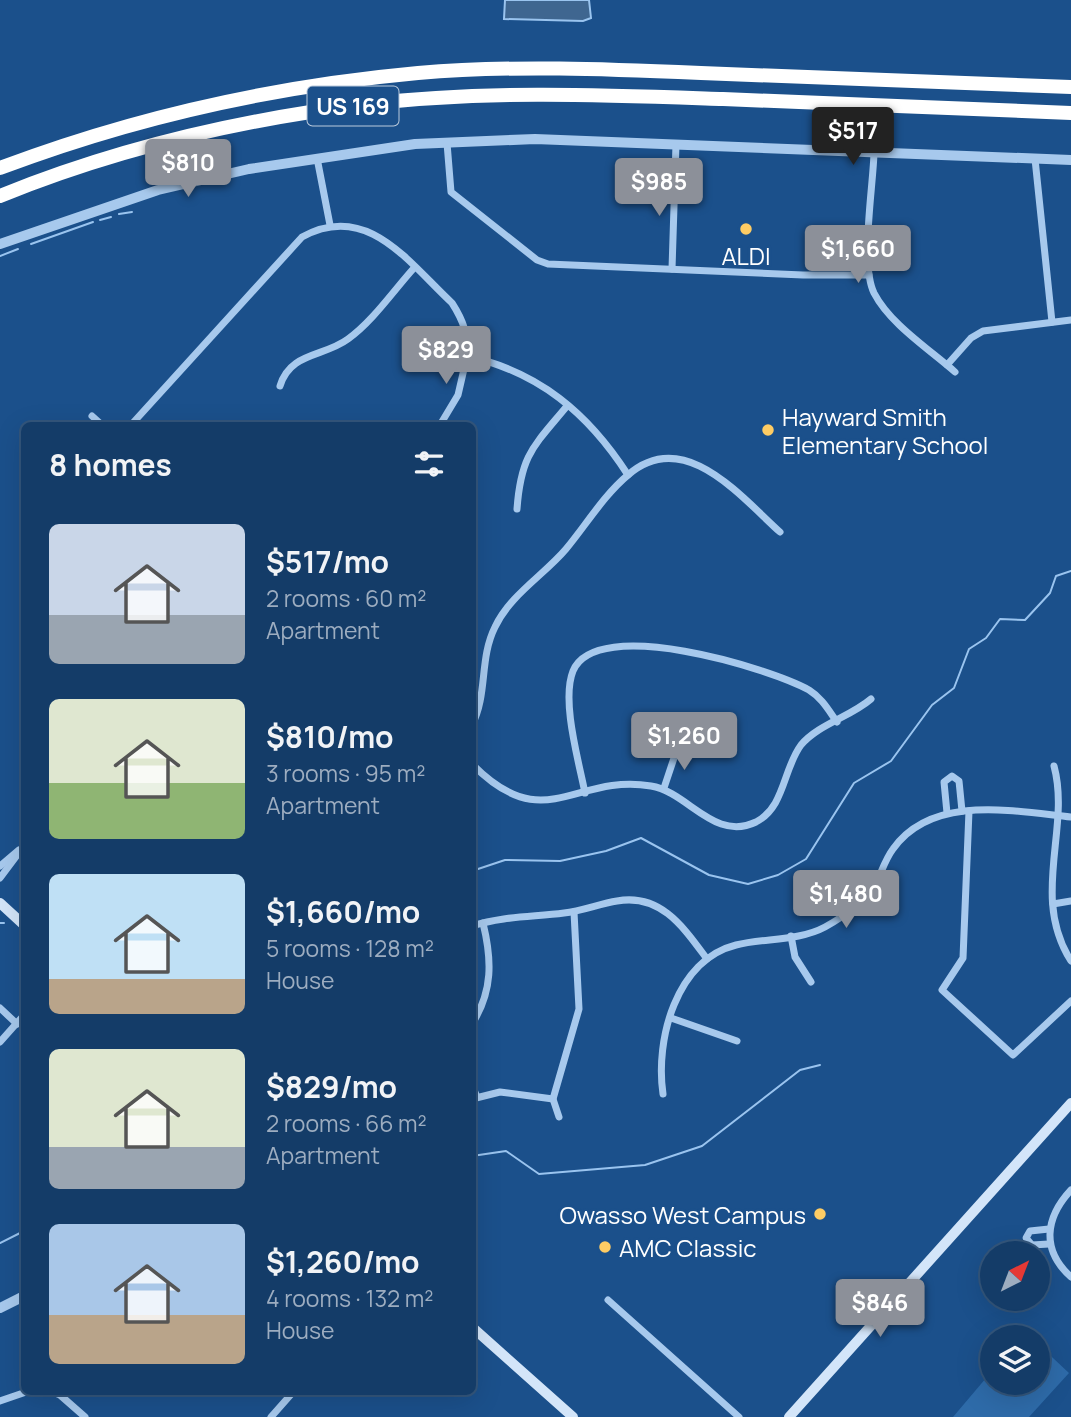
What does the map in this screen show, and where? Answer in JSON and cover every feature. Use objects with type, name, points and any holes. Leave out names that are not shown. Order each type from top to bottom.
[{"type":"highway","name":"US 169","points":[[0,168],[116,129],[219,102],[323,84],[419,73],[569,68],[1067,85]]},
{"type":"highway","name":"US 169","points":[[0,196],[105,159],[214,130],[314,111],[430,98],[548,94],[1071,113]]},
{"type":"main road","points":[[0,903],[21,922]]},
{"type":"main road","points":[[789,1417],[1071,1104]]},
{"type":"main road","points":[[476,1331],[573,1417]]},
{"type":"street","points":[[0,244],[158,190],[317,158],[447,143],[535,139],[1071,160]]},
{"type":"street","points":[[447,143],[451,192],[537,260],[548,264],[869,275]]},
{"type":"street","points":[[672,269],[676,144]]},
{"type":"street","points":[[874,153],[869,275],[874,293],[890,314],[955,372]]},
{"type":"street","points":[[317,158],[330,225]]},
{"type":"street","points":[[1035,159],[1052,322]]},
{"type":"street","points":[[134,422],[297,243],[330,225],[351,225],[369,230],[452,303],[461,316],[468,337],[467,356],[458,395],[442,422]]},
{"type":"street","points":[[280,386],[289,370],[301,358],[329,349],[353,335],[414,268]]},
{"type":"street","points":[[947,365],[971,338],[983,331],[1071,320]]},
{"type":"street","points":[[467,356],[503,364],[526,374],[567,406],[607,443],[628,475]]},
{"type":"street","points":[[517,509],[519,477],[524,463],[536,442],[567,406]]},
{"type":"street","points":[[92,416],[99,422]]},
{"type":"street","points":[[476,713],[481,699],[485,651],[496,625],[537,577],[554,563],[628,475],[654,462],[689,461],[712,472],[780,532]]},
{"type":"street","points":[[585,793],[570,694],[573,671],[588,653],[608,647],[666,649],[729,660],[811,691],[837,722]]},
{"type":"street","points":[[476,768],[496,786],[522,799],[548,801],[630,785],[664,788],[721,825],[741,826],[762,818],[776,802],[799,748],[815,733],[837,722],[871,698]]},
{"type":"street","points":[[664,788],[678,746]]},
{"type":"street","points":[[1054,766],[1062,793],[1053,904],[1058,936],[1071,961]]},
{"type":"street","points":[[947,813],[944,782],[952,776],[958,782],[965,811],[962,958],[943,990],[1013,1055],[1071,1001]]},
{"type":"street","points":[[663,1094],[660,1062],[671,1018],[684,984],[707,959],[736,945],[825,927],[863,900],[900,840],[923,822],[947,813],[965,811],[1071,817]]},
{"type":"street","points":[[0,866],[21,848]]},
{"type":"street","points":[[0,878],[21,849]]},
{"type":"street","points":[[476,925],[505,918],[574,912],[620,900],[650,904],[673,916],[707,959]]},
{"type":"street","points":[[1053,904],[1071,901]]},
{"type":"street","points":[[559,1117],[553,1099],[579,1009],[574,912]]},
{"type":"street","points":[[476,1015],[489,986],[489,955],[483,923]]},
{"type":"street","points":[[791,936],[795,957],[811,982]]},
{"type":"street","points":[[0,1008],[17,1024]]},
{"type":"street","points":[[671,1018],[737,1041]]},
{"type":"street","points":[[0,1042],[21,1019]]},
{"type":"street","points":[[476,1098],[511,1092],[553,1099]]},
{"type":"street","points":[[1071,1190],[1058,1205],[1049,1237],[1058,1264],[1071,1277]]},
{"type":"street","points":[[0,1308],[21,1298]]},
{"type":"street","points":[[608,1300],[739,1417]]},
{"type":"street","points":[[0,1401],[21,1394]]},
{"type":"street","points":[[60,1395],[85,1417]]},
{"type":"street","points":[[271,1417],[290,1395]]},
{"type":"shaded area","points":[[505,0],[589,0],[591,18],[583,21],[504,19]]},
{"type":"shaded area","points":[[1050,1355],[1069,1373],[1050,1394]]},
{"type":"shaded area","points":[[980,1385],[980,1395],[1049,1395],[1029,1417],[953,1417]]},
{"type":"waterway","points":[[119,214],[132,212]]},
{"type":"waterway","points":[[100,220],[111,217]]},
{"type":"waterway","points":[[31,244],[93,222]]},
{"type":"waterway","points":[[0,256],[18,249]]},
{"type":"waterway","points":[[476,870],[505,860],[560,861],[606,851],[641,838],[709,875],[748,884],[778,875],[806,859],[854,783],[891,761],[932,705],[954,688],[969,649],[986,638],[1000,619],[1025,620],[1050,593],[1056,576],[1071,571]]},
{"type":"waterway","points":[[476,1155],[506,1151],[539,1174],[645,1165],[702,1146],[800,1070],[820,1065]]},
{"type":"waterway","points":[[0,1243],[21,1232]]},
{"type":"place","name":"ALDI","points":[[746,229]]},
{"type":"place","name":"Hayward Smith Elementary School","points":[[768,430]]},
{"type":"place","name":"Owasso West Campus","points":[[820,1214]]},
{"type":"place","name":"AMC Classic","points":[[605,1247]]}]
